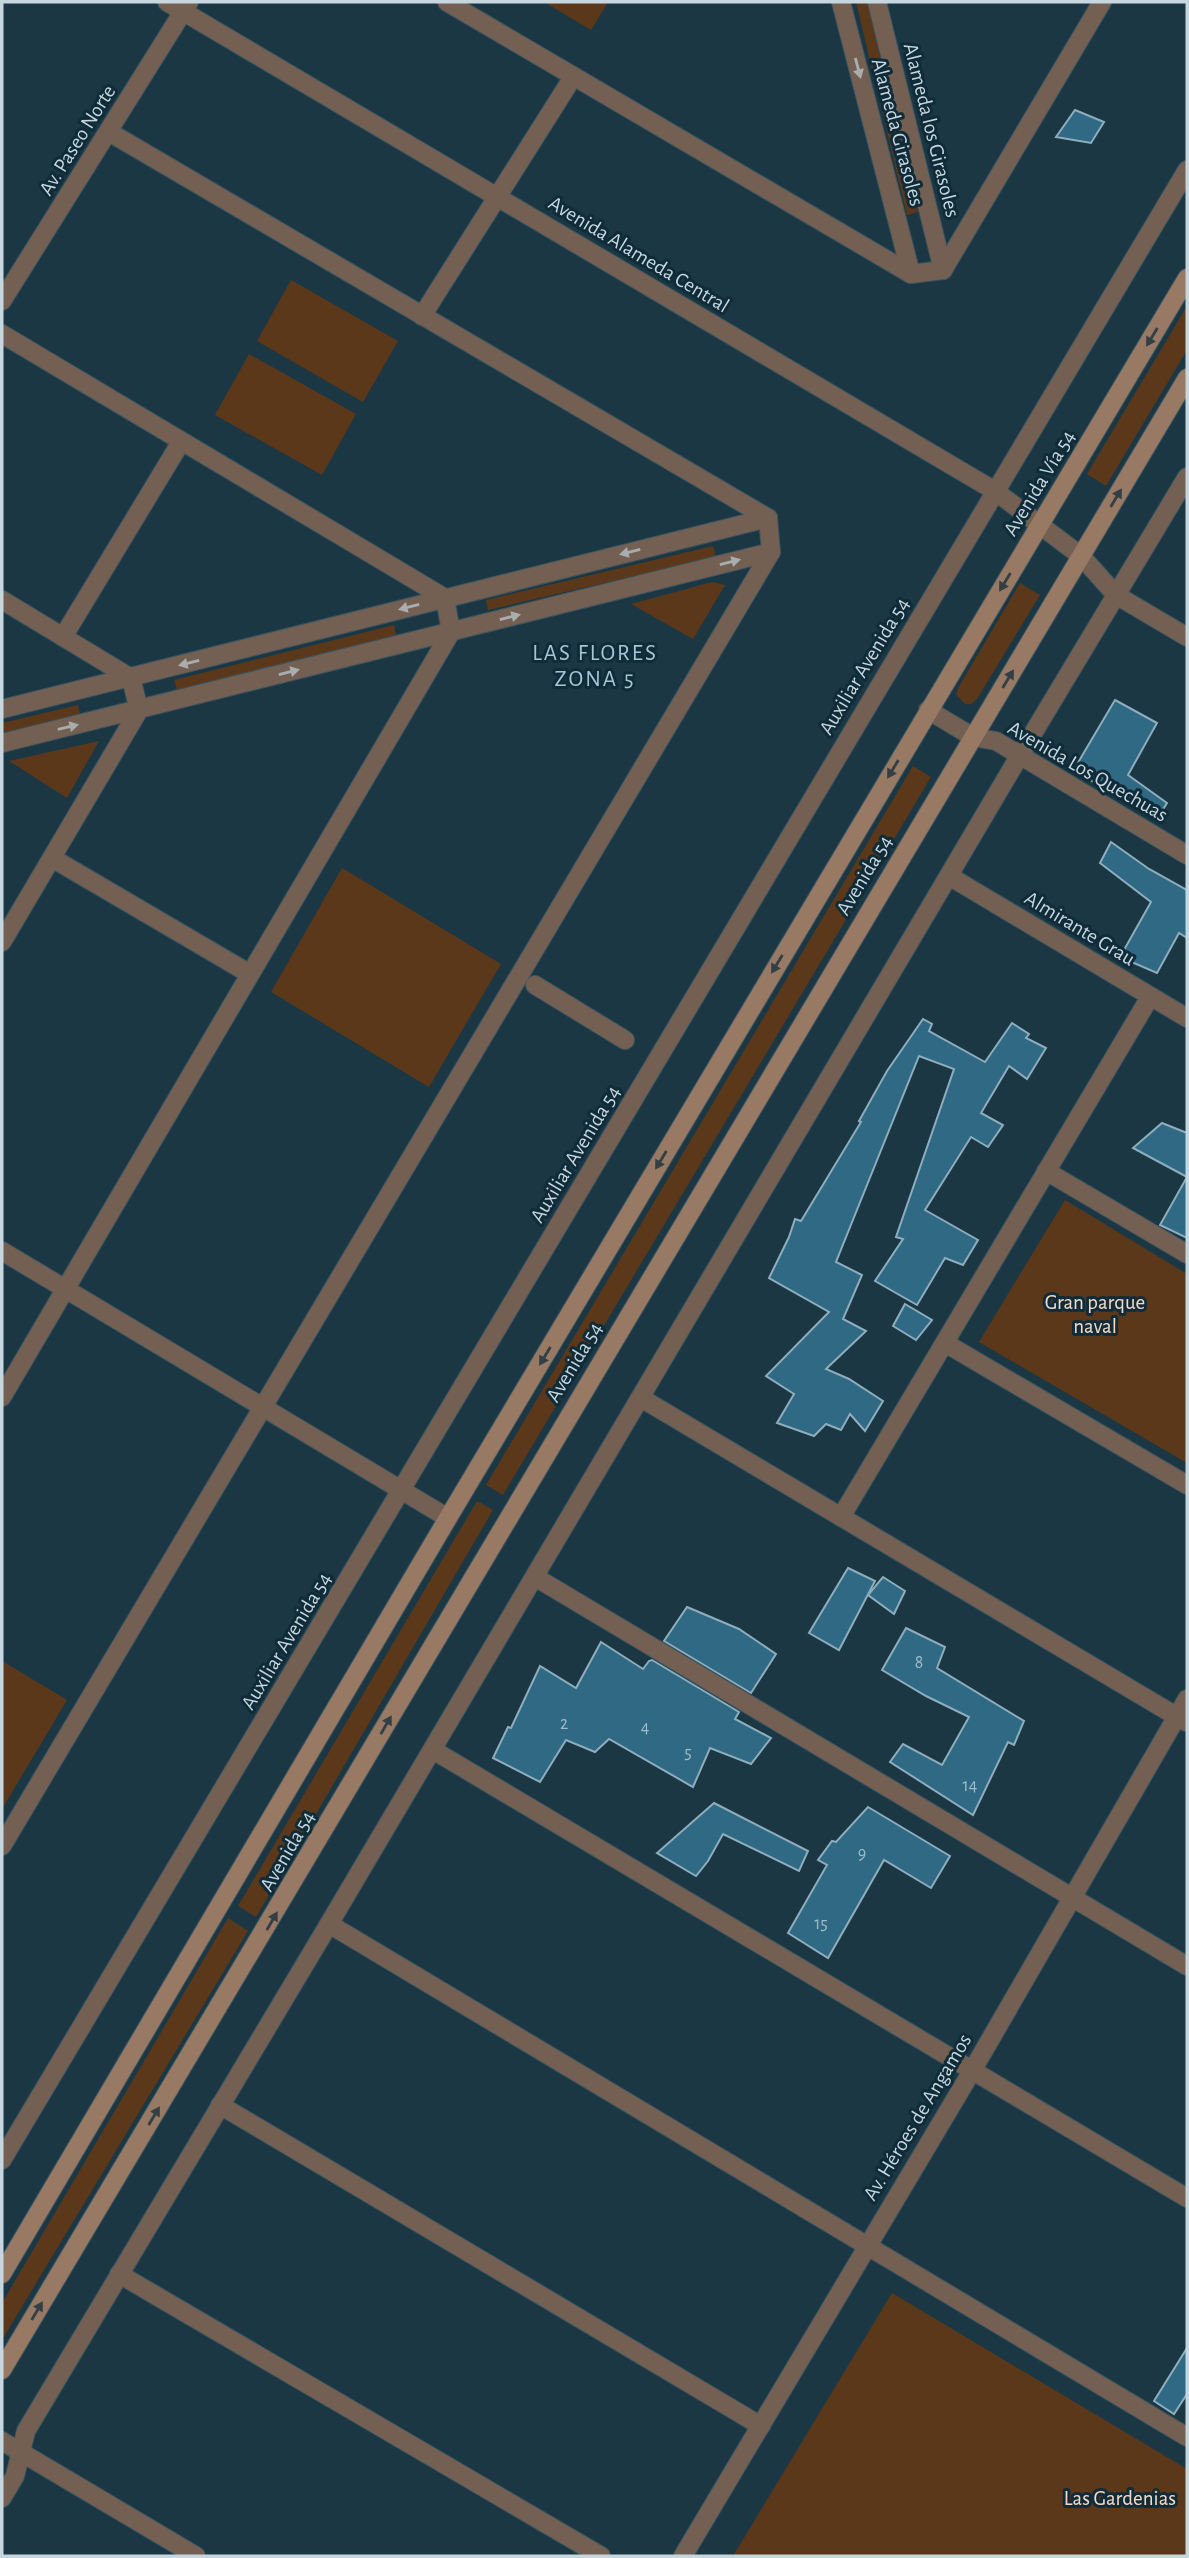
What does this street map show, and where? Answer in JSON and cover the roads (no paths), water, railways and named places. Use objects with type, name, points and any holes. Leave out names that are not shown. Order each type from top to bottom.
[{"type":"main road","name":"Avenida Vía 54","points":[[928,710],[1187,278]]},
{"type":"main road","name":"Avenida 54","points":[[2,2370],[265,1933],[512,1510],[1187,378]]},
{"type":"main road","name":"Avenida 54","points":[[2,2274],[928,710]]},
{"type":"street","points":[[447,2],[911,274],[943,270],[1102,2]]},
{"type":"street","name":"Alameda Girasoles","points":[[841,2],[911,274]]},
{"type":"street","name":"Alameda los Girasoles","points":[[877,2],[943,270]]},
{"type":"street","name":"Av. Paseo Norte","points":[[2,302],[109,132],[180,5]]},
{"type":"street","name":"Avenida Alameda Central","points":[[180,5],[995,491],[1081,556],[1116,595],[1187,637]]},
{"type":"street","points":[[422,316],[573,77]]},
{"type":"street","points":[[109,132],[768,518]]},
{"type":"street","name":"Auxiliar Avenida 54","points":[[2,2160],[1187,170]]},
{"type":"street","points":[[2,334],[445,598],[451,632],[2,1397]]},
{"type":"street","points":[[63,637],[181,442]]},
{"type":"street","points":[[2,2498],[15,2476],[26,2431],[330,1924],[1187,477]]},
{"type":"street","points":[[2,1846],[771,552],[768,518]]},
{"type":"street","points":[[2,709],[768,518]]},
{"type":"street","points":[[2,743],[771,552]]},
{"type":"street","points":[[2,600],[131,678],[139,710],[2,942]]},
{"type":"street","name":"Avenida Los Quechuas","points":[[928,710],[973,737],[996,741],[1187,855]]},
{"type":"street","points":[[52,858],[250,974]]},
{"type":"street","name":"Almirante Grau","points":[[949,876],[1187,1018]]},
{"type":"street","points":[[535,985],[625,1040]]},
{"type":"street","points":[[841,1517],[1150,997]]},
{"type":"street","points":[[1046,1171],[1187,1254]]},
{"type":"street","points":[[2,1251],[448,1518]]},
{"type":"street","points":[[945,1343],[1187,1485]]},
{"type":"street","points":[[641,1398],[1182,1720]]},
{"type":"street","points":[[535,1577],[1187,1966]]},
{"type":"street","name":"Av. Héroes de Angamos","points":[[683,2556],[1072,1898],[1182,1720],[1187,1699]]},
{"type":"street","points":[[433,1750],[1187,2198]]},
{"type":"street","points":[[330,1924],[1187,2437]]},
{"type":"street","points":[[220,2105],[761,2426]]},
{"type":"street","points":[[119,2274],[601,2556]]},
{"type":"street","points":[[2,2441],[196,2556]]},
{"type":"district","name":"LAS FLORES ZONA 5","points":[[595,665]]},
{"type":"park label","name":"Gran parque naval","points":[[1095,1314]]},
{"type":"park label","name":"Las Gardenias","points":[[1120,2498]]}]
